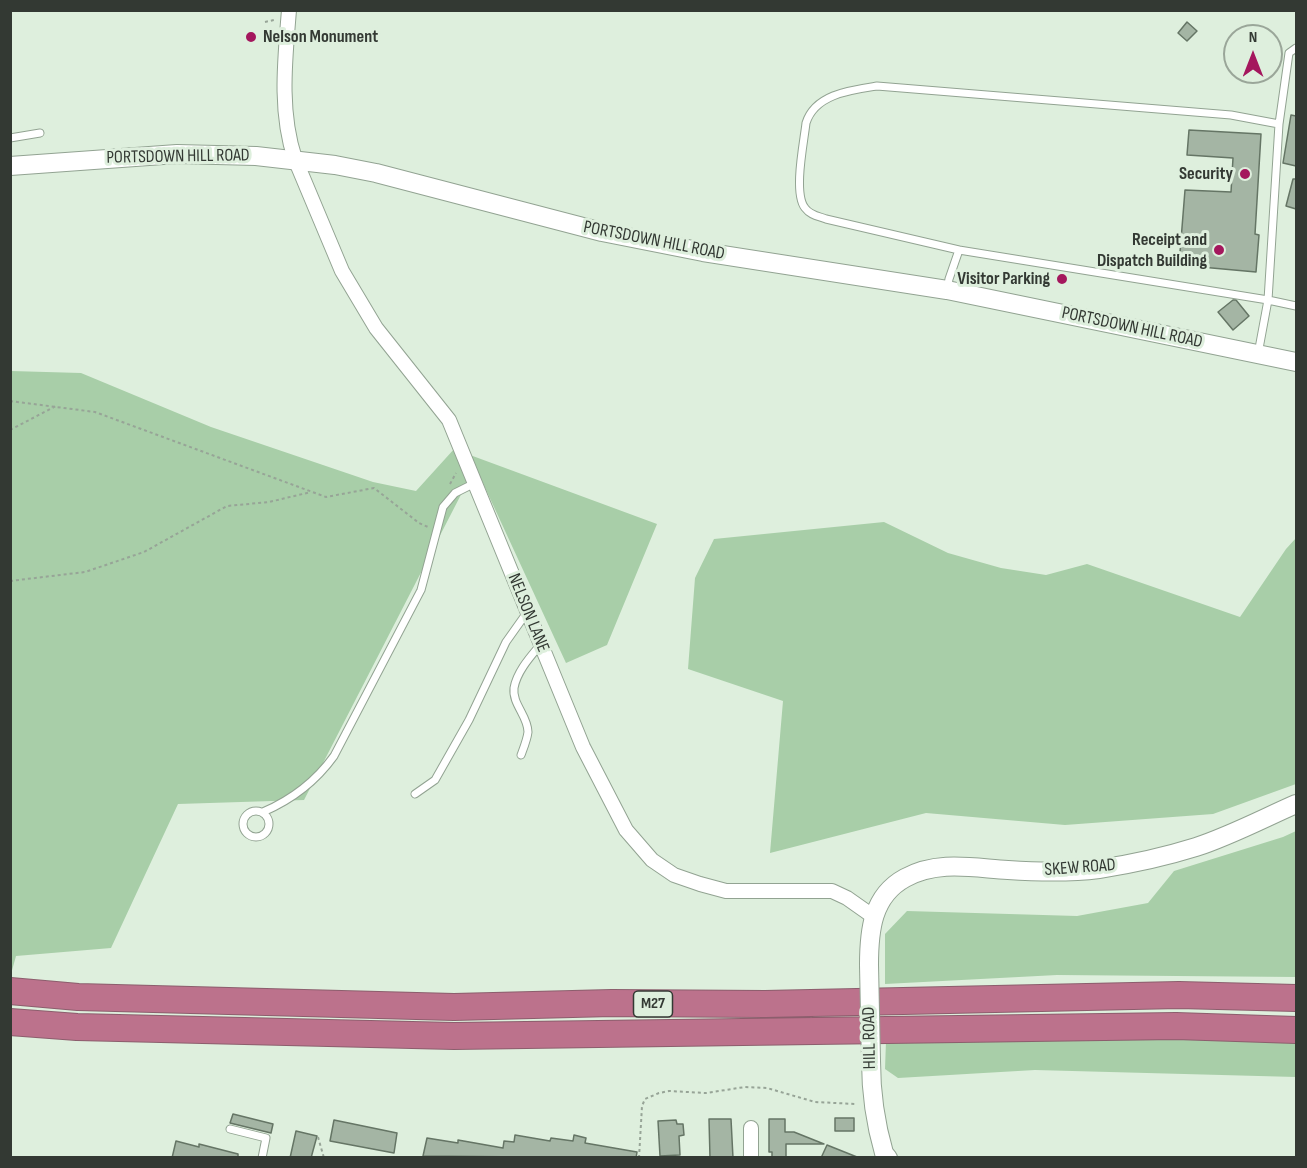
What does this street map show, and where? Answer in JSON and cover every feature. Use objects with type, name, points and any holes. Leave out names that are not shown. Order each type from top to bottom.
[{"type":"highway","name":"M27","points":[[10,991],[78,997],[454,1006],[612,1003],[765,1004],[1179,995],[1296,998]]},
{"type":"highway","name":"M27","points":[[10,1022],[77,1027],[454,1036],[1176,1026],[1296,1030]]},
{"type":"street","name":"NELSON LANE","points":[[289,10],[284,87],[291,149],[295,159],[342,271],[376,328],[449,420],[583,747],[626,830],[652,860],[674,875],[726,891],[832,891],[848,898],[874,917]]},
{"type":"street","name":"PORTSDOWN HILL ROAD","points":[[10,166],[177,154],[256,156],[335,165],[376,173],[602,232],[703,252],[947,290],[1296,362]]},
{"type":"street","name":"SKEW ROAD","points":[[874,917],[885,894],[904,879],[924,870],[950,866],[1055,872],[1098,869],[1140,862],[1198,846],[1296,804]]},
{"type":"street","name":"HILL ROAD","points":[[874,917],[869,934],[871,1095],[881,1156]]},
{"type":"street","points":[[751,1128],[751,1158]]},
{"type":"lane","points":[[1258,354],[1268,300],[1279,124],[1289,53],[1296,48]]},
{"type":"lane","points":[[1279,124],[1231,115],[877,86],[849,90],[831,96],[809,113],[800,183],[804,207],[812,214],[826,219],[959,250],[1296,306]]},
{"type":"lane","points":[[10,138],[40,134]]},
{"type":"lane","points":[[947,290],[959,250]]},
{"type":"lane","points":[[263,812],[287,801],[326,767],[334,756],[421,590],[443,507],[455,492],[475,483]]},
{"type":"lane","points":[[415,794],[435,780],[469,720],[506,642],[528,611]]},
{"type":"lane","points":[[521,755],[527,740],[528,728],[516,703],[514,687],[528,659],[541,644]]},
{"type":"lane","points":[[230,1129],[266,1138],[262,1158]]},
{"type":"path","points":[[10,400],[95,412],[326,496],[374,488],[418,524],[432,528]]},
{"type":"path","points":[[10,430],[56,406]]},
{"type":"path","points":[[450,486],[453,477],[466,461]]},
{"type":"path","points":[[10,581],[85,572],[144,552],[227,506],[269,502],[313,492]]},
{"type":"path","points":[[639,1158],[642,1106],[645,1099],[659,1093],[706,1093],[745,1087],[767,1088],[815,1102],[855,1104]]},
{"type":"path","points":[[318,1137],[324,1158]]},
{"type":"green space","points":[[11,371],[81,373],[211,427],[373,482],[416,491],[455,448],[468,481],[304,800],[178,804],[111,948],[16,956],[11,974]]},
{"type":"green space","points":[[470,455],[657,524],[607,645],[566,663]]},
{"type":"green space","points":[[884,522],[948,553],[1001,568],[1046,575],[1087,564],[1240,617],[1296,538],[1296,784],[1213,814],[1065,825],[926,813],[770,853],[783,701],[688,669],[695,578],[714,539]]},
{"type":"green space","points":[[1296,831],[1296,977],[1057,975],[885,984],[885,934],[907,911],[1077,916],[1148,903],[1174,871]]},
{"type":"green space","points":[[1243,1037],[1296,1041],[1296,1077],[1035,1070],[898,1078],[885,1069],[886,1041]]},
{"type":"building","points":[[1187,22],[1197,31],[1187,41],[1178,33]]},
{"type":"building","points":[[1291,115],[1296,116],[1296,166],[1283,163]]},
{"type":"building","points":[[1189,130],[1261,134],[1255,234],[1259,235],[1256,272],[1179,265],[1185,190],[1231,192],[1233,158],[1187,155]]},
{"type":"building","points":[[1293,179],[1296,179],[1296,209],[1286,206]]},
{"type":"building","points":[[1236,300],[1249,316],[1233,330],[1218,312]]},
{"type":"building","points":[[233,1114],[273,1124],[271,1133],[230,1123]]},
{"type":"building","points":[[835,1118],[854,1118],[854,1131],[835,1131]]},
{"type":"building","points":[[709,1119],[731,1119],[733,1158],[710,1158]]},
{"type":"building","points":[[769,1119],[785,1119],[785,1132],[794,1132],[824,1144],[786,1144],[786,1158],[772,1158],[772,1152],[769,1152]]},
{"type":"building","points":[[334,1120],[397,1133],[394,1153],[330,1141]]},
{"type":"building","points":[[676,1120],[677,1124],[683,1124],[684,1135],[679,1136],[680,1155],[660,1156],[658,1121]]},
{"type":"building","points":[[296,1131],[317,1136],[311,1158],[290,1158]]},
{"type":"building","points":[[515,1135],[550,1141],[551,1138],[573,1141],[574,1135],[586,1138],[585,1143],[637,1152],[636,1158],[423,1156],[427,1138],[458,1143],[458,1140],[503,1148],[504,1141],[514,1142]]},
{"type":"building","points":[[176,1141],[238,1154],[238,1158],[172,1158]]},
{"type":"building","points":[[827,1145],[857,1157],[857,1158],[821,1158]]},
{"type":"place","name":"Nelson Monument","points":[[251,37]]},
{"type":"place","name":"Security","points":[[1245,174]]},
{"type":"place","name":"Receipt and Dispatch Building","points":[[1219,250]]},
{"type":"place","name":"Visitor Parking","points":[[1062,279]]}]
